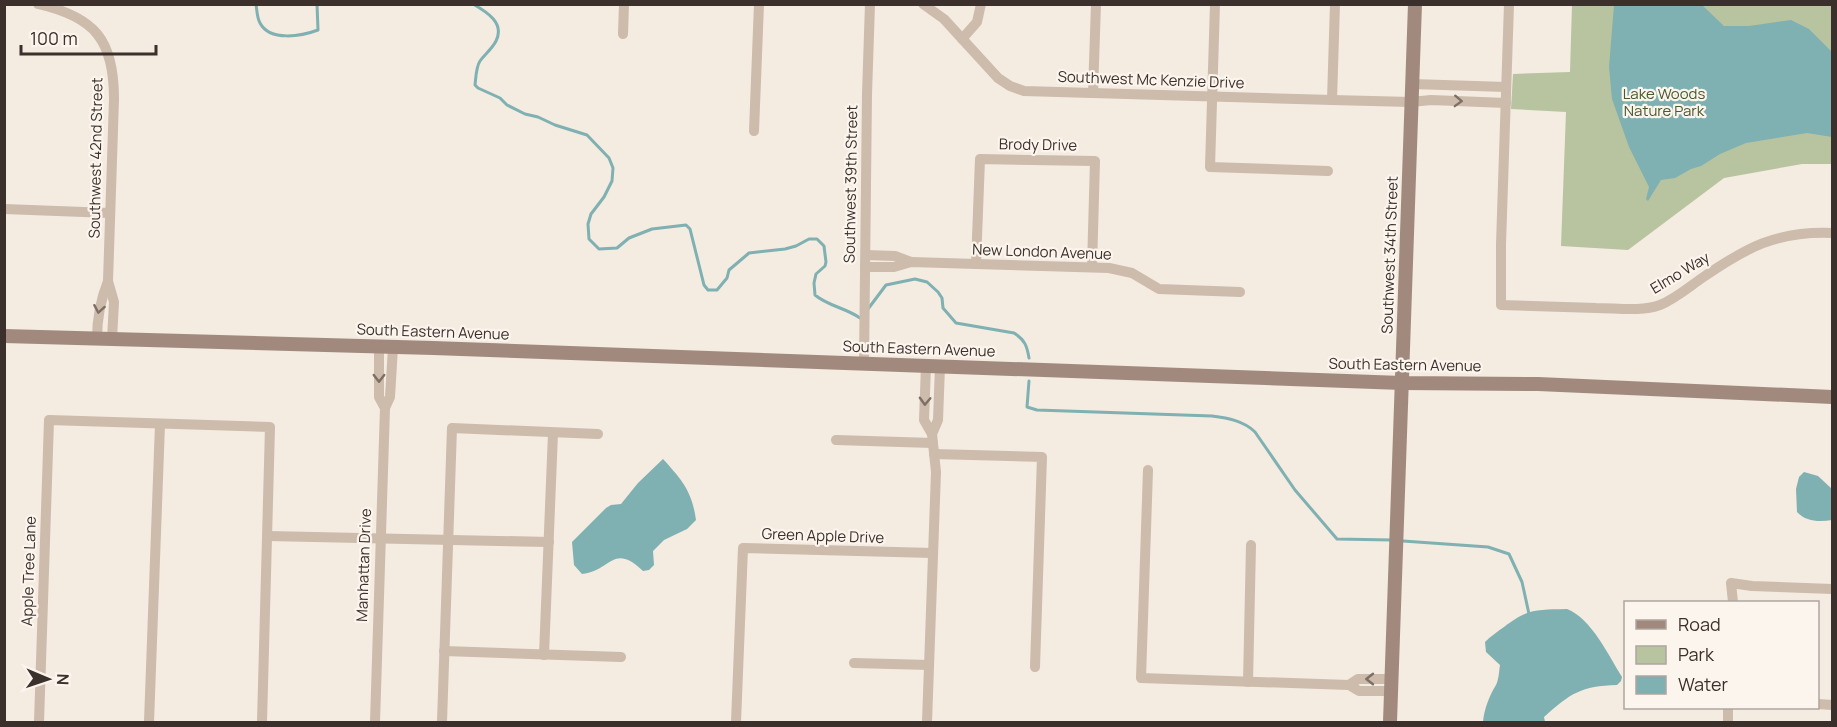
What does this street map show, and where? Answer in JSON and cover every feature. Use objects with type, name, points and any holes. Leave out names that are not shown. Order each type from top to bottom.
[{"type":"street","name":"Southwest 42nd Street","points":[[38,4],[66,12],[83,20],[94,31],[108,55],[114,80],[108,281],[114,302],[112,339]]},
{"type":"street","points":[[623,34],[624,4]]},
{"type":"street","points":[[754,131],[759,4]]},
{"type":"street","name":"Southwest 39th Street","points":[[864,363],[870,4]]},
{"type":"street","name":"Southwest Mc Kenzie Drive","points":[[923,4],[944,19],[999,78],[1010,86],[1032,92],[1506,103]]},
{"type":"street","points":[[962,39],[977,22],[981,4]]},
{"type":"street","points":[[1094,93],[1096,4]]},
{"type":"street","points":[[1215,4],[1210,167],[1328,171]]},
{"type":"street","points":[[1332,100],[1335,4]]},
{"type":"street","name":"Southwest 34th Street","points":[[1390,723],[1415,4]]},
{"type":"street","points":[[1506,103],[1509,4]]},
{"type":"street","points":[[1412,84],[1506,87]]},
{"type":"street","name":"Elmo Way","points":[[1506,103],[1501,305],[1649,308],[1671,300],[1738,254],[1756,246],[1793,234],[1833,233]]},
{"type":"street","name":"Brody Drive","points":[[976,264],[980,159],[1095,161],[1092,267]]},
{"type":"street","points":[[4,209],[110,213]]},
{"type":"street","name":"New London Avenue","points":[[866,255],[895,256],[911,262]]},
{"type":"street","name":"New London Avenue","points":[[865,267],[894,267],[911,262],[1109,268],[1132,273],[1159,289],[1240,292]]},
{"type":"street","name":"Southwest 42nd Street","points":[[97,339],[97,320],[108,281]]},
{"type":"street","name":"South Eastern Avenue","points":[[4,336],[379,346],[1402,383],[1538,384],[1833,397]]},
{"type":"street","name":"Manhattan Drive","points":[[379,346],[379,397],[385,408]]},
{"type":"street","name":"Manhattan Drive","points":[[375,723],[385,408],[390,397],[393,347]]},
{"type":"street","points":[[927,723],[936,472],[933,444],[938,420],[933,366]]},
{"type":"street","name":"Apple Tree Lane","points":[[39,723],[49,420],[160,424]]},
{"type":"street","points":[[149,723],[160,424],[270,427],[262,723]]},
{"type":"street","points":[[442,723],[453,428],[598,434]]},
{"type":"street","points":[[544,655],[553,433]]},
{"type":"street","points":[[836,440],[933,444],[1042,457],[1035,667]]},
{"type":"street","points":[[1148,470],[1142,678],[1349,685],[1359,691],[1392,685]]},
{"type":"street","points":[[268,536],[549,542]]},
{"type":"street","points":[[1248,681],[1251,545]]},
{"type":"street","name":"Green Apple Drive","points":[[736,723],[743,548],[933,554]]},
{"type":"street","points":[[1733,601],[1731,583],[1833,589]]},
{"type":"street","points":[[444,651],[621,657]]},
{"type":"street","points":[[854,663],[930,665]]},
{"type":"green space","name":"Lake Woods Nature Park","points":[[1572,5],[1832,5],[1832,164],[1802,164],[1724,178],[1628,250],[1561,246],[1566,112],[1511,109],[1513,74],[1570,72]]},
{"type":"water","points":[[1614,5],[1702,5],[1724,26],[1749,26],[1791,20],[1809,29],[1832,52],[1832,137],[1807,133],[1746,143],[1675,178],[1661,180],[1648,201],[1646,199],[1649,187],[1629,147],[1612,99],[1609,67]]},
{"type":"water","points":[[663,459],[685,486],[692,501],[696,520],[687,529],[664,540],[653,551],[654,565],[649,570],[643,571],[633,563],[618,558],[592,572],[582,574],[574,565],[572,542],[606,508],[621,504],[638,483]]},
{"type":"water","points":[[1804,472],[1818,476],[1832,489],[1832,520],[1813,521],[1797,512],[1796,489],[1799,477]]},
{"type":"water","points":[[1567,609],[1584,620],[1592,629],[1622,677],[1621,681],[1617,685],[1594,687],[1577,692],[1544,717],[1545,722],[1483,722],[1487,703],[1498,680],[1500,665],[1486,652],[1485,642],[1512,621],[1527,613]]},
{"type":"waterway","points":[[256,4],[258,19],[265,29],[271,33],[287,36],[318,30],[317,4]]},
{"type":"waterway","points":[[473,4],[489,14],[498,29],[493,47],[479,63],[475,85],[525,114],[587,135],[609,158],[613,168],[612,181],[604,197],[591,214],[588,224],[589,239],[599,249],[617,248],[629,238],[652,229],[686,225],[690,229],[704,285],[708,290],[717,290],[727,278],[729,270],[749,253],[785,249],[809,239],[817,239],[824,246],[826,262],[816,274],[815,295],[860,318],[862,316]]},
{"type":"waterway","points":[[868,309],[886,285],[915,279],[927,282],[938,292],[942,298],[943,308],[956,323],[1014,333],[1025,344],[1029,358]]},
{"type":"waterway","points":[[1029,381],[1027,407],[1037,410],[1212,416],[1241,423],[1255,432],[1295,490],[1337,539],[1391,540]]},
{"type":"waterway","points":[[1403,541],[1488,547],[1509,554],[1522,582],[1529,614]]}]
